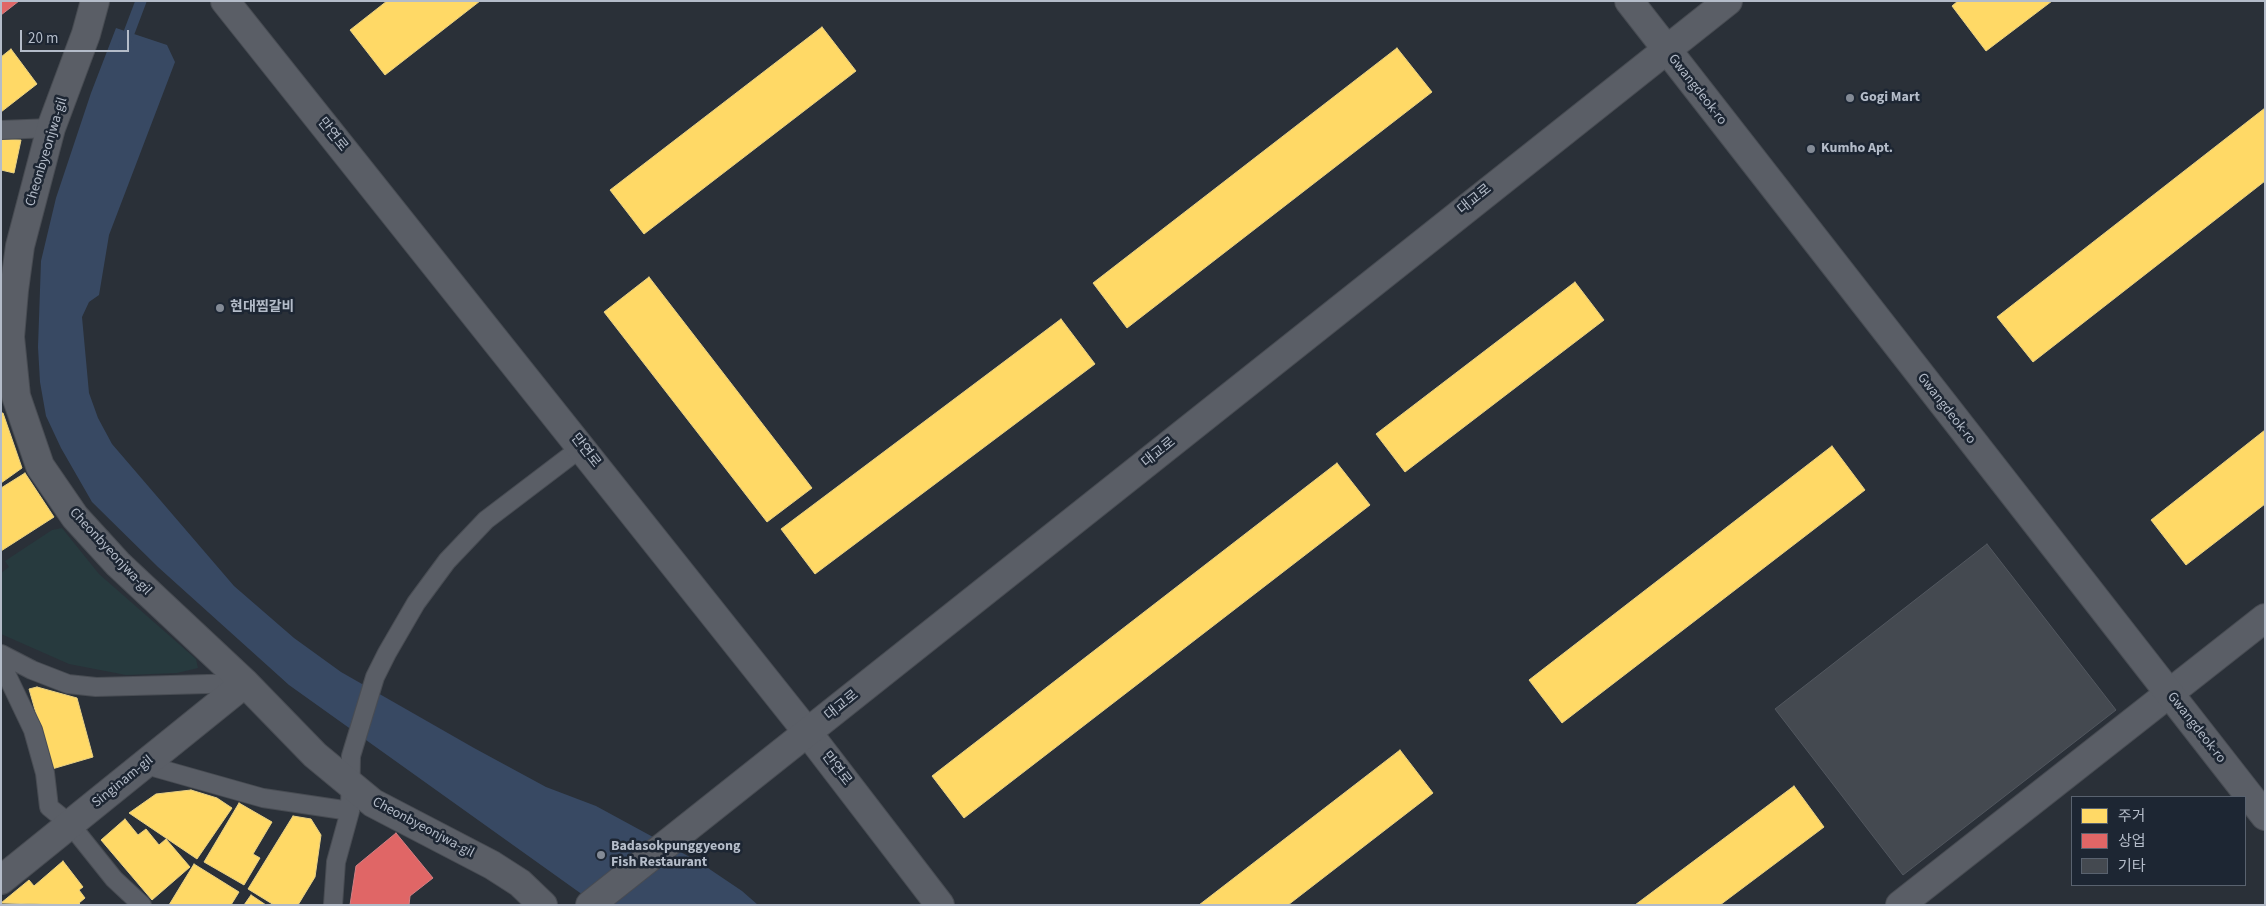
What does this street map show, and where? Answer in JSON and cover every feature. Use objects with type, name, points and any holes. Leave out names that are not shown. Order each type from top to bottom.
[{"type":"street","name":"Cheonbyeonjwa-gil","points":[[95,1],[86,34],[51,128],[20,246],[5,336],[16,396],[40,466],[75,517],[118,564],[245,683],[315,755],[350,798],[373,803],[492,865],[520,883],[544,905]]},
{"type":"street","name":"만연로","points":[[225,1],[582,447],[808,733],[940,905]]},
{"type":"street","name":"Gwangdeok-ro","points":[[1629,1],[2265,816]]},
{"type":"street","name":"대교로","points":[[590,905],[1666,48],[1728,1]]},
{"type":"street","points":[[1900,905],[2265,618]]},
{"type":"street","name":"Singinam-gil","points":[[1,880],[146,765],[245,683]]},
{"type":"lane","points":[[1,130],[51,128]]},
{"type":"lane","points":[[333,905],[336,862],[350,798],[351,756],[375,677],[416,603],[447,562],[486,520],[582,447]]},
{"type":"lane","points":[[1,654],[68,684],[106,687],[245,683]]},
{"type":"lane","points":[[1,663],[33,730],[46,773],[50,807],[70,824],[114,879],[142,905]]},
{"type":"lane","points":[[146,765],[263,798],[350,798]]},
{"type":"green space","points":[[62,528],[99,574],[196,659],[198,668],[177,673],[126,675],[69,664],[1,634],[1,573],[9,567],[5,561],[52,530]]},
{"type":"water","points":[[116,28],[167,45],[175,62],[109,235],[99,295],[89,302],[82,317],[89,393],[98,418],[112,444],[234,586],[294,638],[341,672],[546,787],[596,806],[699,862],[742,891],[758,905],[597,905],[289,685],[158,567],[92,502],[61,448],[46,416],[40,382],[38,347],[41,261],[56,198],[91,93]]},
{"type":"building: 주거","points":[[387,1],[480,1],[385,75],[350,30]]},
{"type":"building: 주거","points":[[1958,1],[2052,1],[1986,51],[1952,6]]},
{"type":"building: 주거","points":[[822,27],[856,71],[644,234],[610,190]]},
{"type":"building: 주거","points":[[1397,48],[1432,92],[1127,328],[1093,283]]},
{"type":"building: 주거","points":[[11,49],[37,84],[1,112],[1,57]]},
{"type":"building: 주거","points":[[2265,108],[2265,181],[2033,362],[1997,317]]},
{"type":"building: 주거","points":[[1,139],[21,140],[14,173],[1,170]]},
{"type":"building: 주거","points":[[649,277],[812,488],[767,522],[604,312]]},
{"type":"building: 주거","points":[[1575,282],[1604,320],[1405,472],[1376,434]]},
{"type":"building: 주거","points":[[1061,319],[1095,364],[815,574],[781,529]]},
{"type":"building: 주거","points":[[1,413],[3,413],[22,468],[1,483]]},
{"type":"building: 주거","points":[[2265,430],[2265,504],[2186,565],[2151,520]]},
{"type":"building: 주거","points":[[1832,446],[1865,490],[1562,723],[1529,680]]},
{"type":"building: 주거","points":[[1337,463],[1370,505],[964,818],[932,776]]},
{"type":"building: 주거","points":[[25,473],[54,517],[1,551],[1,488]]},
{"type":"building: 주거","points":[[37,687],[77,698],[93,757],[52,769],[29,689]]},
{"type":"building: 주거","points":[[1400,750],[1433,793],[1288,905],[1199,905]]},
{"type":"building: 주거","points":[[1794,786],[1824,827],[1720,905],[1635,905]]},
{"type":"building: 주거","points":[[191,790],[217,798],[232,808],[197,859],[129,813],[156,794]]},
{"type":"building: 주거","points":[[239,803],[272,822],[253,854],[260,858],[244,885],[204,862]]},
{"type":"building: 주거","points":[[293,816],[311,819],[321,835],[315,877],[298,905],[274,905],[248,889]]},
{"type":"building: 주거","points":[[125,819],[138,835],[146,829],[159,845],[166,839],[190,867],[152,900],[101,840]]},
{"type":"building: 주거","points":[[63,861],[83,887],[79,890],[85,898],[79,903],[81,905],[1,903],[29,880],[34,886]]},
{"type":"building: 주거","points":[[194,864],[239,892],[231,905],[169,905]]},
{"type":"building: 주거","points":[[251,895],[266,905],[244,905]]},
{"type":"building: 상업","points":[[1,1],[19,1],[1,15]]},
{"type":"building: 상업","points":[[396,833],[433,878],[410,896],[409,905],[350,905],[356,866]]},
{"type":"building: 기타","points":[[1987,544],[2116,710],[1903,875],[1775,709]]},
{"type":"waterway","points":[[124,46],[141,1]]},
{"type":"place","name":"Gogi Mart","points":[[1850,98]]},
{"type":"place","name":"Kumho Apt.","points":[[1811,149]]},
{"type":"place","name":"현대찜갈비","points":[[220,308]]},
{"type":"place","name":"Badasokpunggyeong Fish Restaurant","points":[[601,855]]}]
